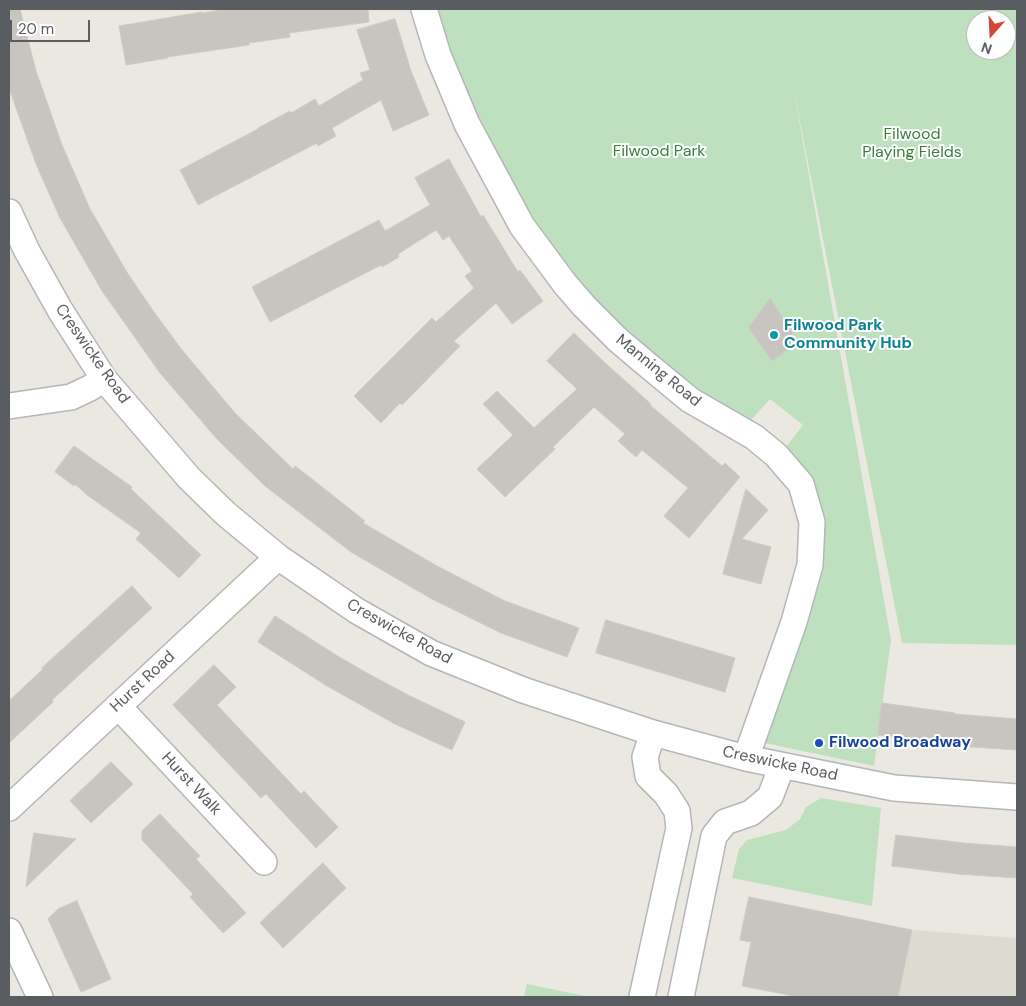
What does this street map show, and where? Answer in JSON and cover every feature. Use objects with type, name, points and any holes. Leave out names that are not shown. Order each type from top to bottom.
[{"type":"street","name":"Manning Road","points":[[424,9],[438,55],[467,124],[522,226],[566,284],[584,306],[618,340],[690,400],[754,437],[776,455],[800,484],[812,522],[810,565],[794,622],[746,758]]},
{"type":"street","name":"Creswicke Road","points":[[9,212],[27,251],[60,310],[104,378],[189,478],[226,514],[278,557],[357,611],[431,653],[523,690],[653,734],[746,758],[894,788],[1017,797]]},
{"type":"street","points":[[9,406],[71,397],[90,388],[104,378]]},
{"type":"street","name":"Hurst Road","points":[[9,808],[278,557]]},
{"type":"street","name":"Hurst Walk","points":[[118,706],[264,862]]},
{"type":"street","points":[[642,997],[679,828],[677,811],[666,794],[648,776],[645,757],[653,734]]},
{"type":"street","points":[[681,997],[714,836],[725,822],[751,813],[770,797],[782,766]]},
{"type":"street","points":[[9,931],[40,997]]},
{"type":"shaded area","points":[[836,914],[912,930],[1017,938],[1017,997],[819,997]]},
{"type":"green space","points":[[430,9],[1017,9],[1017,645],[902,643],[794,91],[891,640],[874,766],[760,742],[823,565],[824,532],[822,510],[816,488],[803,466],[786,447],[803,425],[770,399],[751,420],[701,394],[651,355],[590,295],[532,220],[479,123]]},
{"type":"green space","points":[[821,798],[881,808],[872,906],[732,878],[739,849],[747,840],[786,830],[800,819],[806,807]]},
{"type":"green space","points":[[527,984],[590,997],[524,997]]},
{"type":"building","points":[[9,9],[20,9],[36,71],[62,145],[90,209],[128,274],[154,312],[182,350],[235,413],[293,469],[295,466],[312,479],[365,521],[363,523],[437,566],[505,601],[579,628],[567,657],[501,633],[430,598],[351,552],[265,486],[217,439],[160,373],[102,291],[60,218],[36,164],[9,88]]},
{"type":"building","points":[[226,9],[368,9],[369,22],[289,33],[290,37],[126,65],[119,26]]},
{"type":"building","points":[[395,19],[411,71],[429,115],[393,131],[381,100],[332,128],[336,136],[318,146],[317,143],[198,205],[180,170],[290,111],[291,113],[315,99],[319,106],[363,80],[360,73],[370,70],[357,30]]},
{"type":"building","points":[[449,159],[481,217],[483,215],[518,272],[520,270],[543,301],[512,324],[496,303],[454,341],[460,346],[402,405],[400,403],[381,423],[354,396],[432,318],[436,322],[474,288],[465,276],[472,271],[449,236],[443,240],[436,230],[398,254],[399,257],[382,267],[381,265],[270,322],[252,287],[379,220],[385,231],[430,205],[415,178]]},
{"type":"building","name":"Filwood Park Community Hub","points":[[770,298],[798,342],[772,361],[749,328]]},
{"type":"building","points":[[574,333],[650,405],[722,466],[725,463],[740,477],[689,538],[664,516],[688,488],[642,450],[636,457],[618,441],[625,434],[594,407],[553,447],[555,449],[505,497],[477,469],[513,435],[483,404],[497,391],[534,428],[577,389],[547,361]]},
{"type":"building","points":[[74,446],[132,487],[131,489],[201,555],[179,578],[136,539],[141,533],[87,495],[75,484],[74,486],[55,472]]},
{"type":"building","points":[[746,489],[768,510],[742,539],[771,547],[761,584],[723,574]]},
{"type":"building","points":[[132,586],[152,608],[52,700],[53,702],[9,743],[9,701],[42,668]]},
{"type":"building","points":[[275,616],[367,673],[465,722],[452,750],[395,724],[327,686],[258,642]]},
{"type":"building","points":[[606,620],[735,658],[725,692],[596,653]]},
{"type":"building","points":[[214,665],[236,687],[217,705],[301,794],[304,791],[338,827],[316,848],[266,794],[261,798],[173,705]]},
{"type":"building","points":[[882,703],[955,714],[1017,719],[1017,750],[972,747],[878,735]]},
{"type":"building","points":[[111,762],[133,784],[91,823],[70,801]]},
{"type":"building","points":[[160,814],[200,856],[196,859],[246,913],[223,933],[190,897],[193,894],[142,840],[142,831]]},
{"type":"building","points":[[34,833],[76,839],[26,887],[30,857]]},
{"type":"building","points":[[896,835],[1017,847],[1017,878],[958,874],[892,866]]},
{"type":"building","points":[[323,863],[346,888],[283,948],[260,923]]},
{"type":"building","points":[[749,897],[912,930],[898,997],[799,997],[742,986],[751,942],[740,940]]},
{"type":"building","points":[[77,901],[111,979],[81,992],[48,919],[58,909]]},
{"type":"place","name":"Filwood Park Community Hub","points":[[774,335]]},
{"type":"place","name":"Filwood Broadway","points":[[819,743]]},
{"type":"park label","name":"Filwood Playing Fields","points":[[912,144]]},
{"type":"park label","name":"Filwood Park","points":[[659,152]]}]
